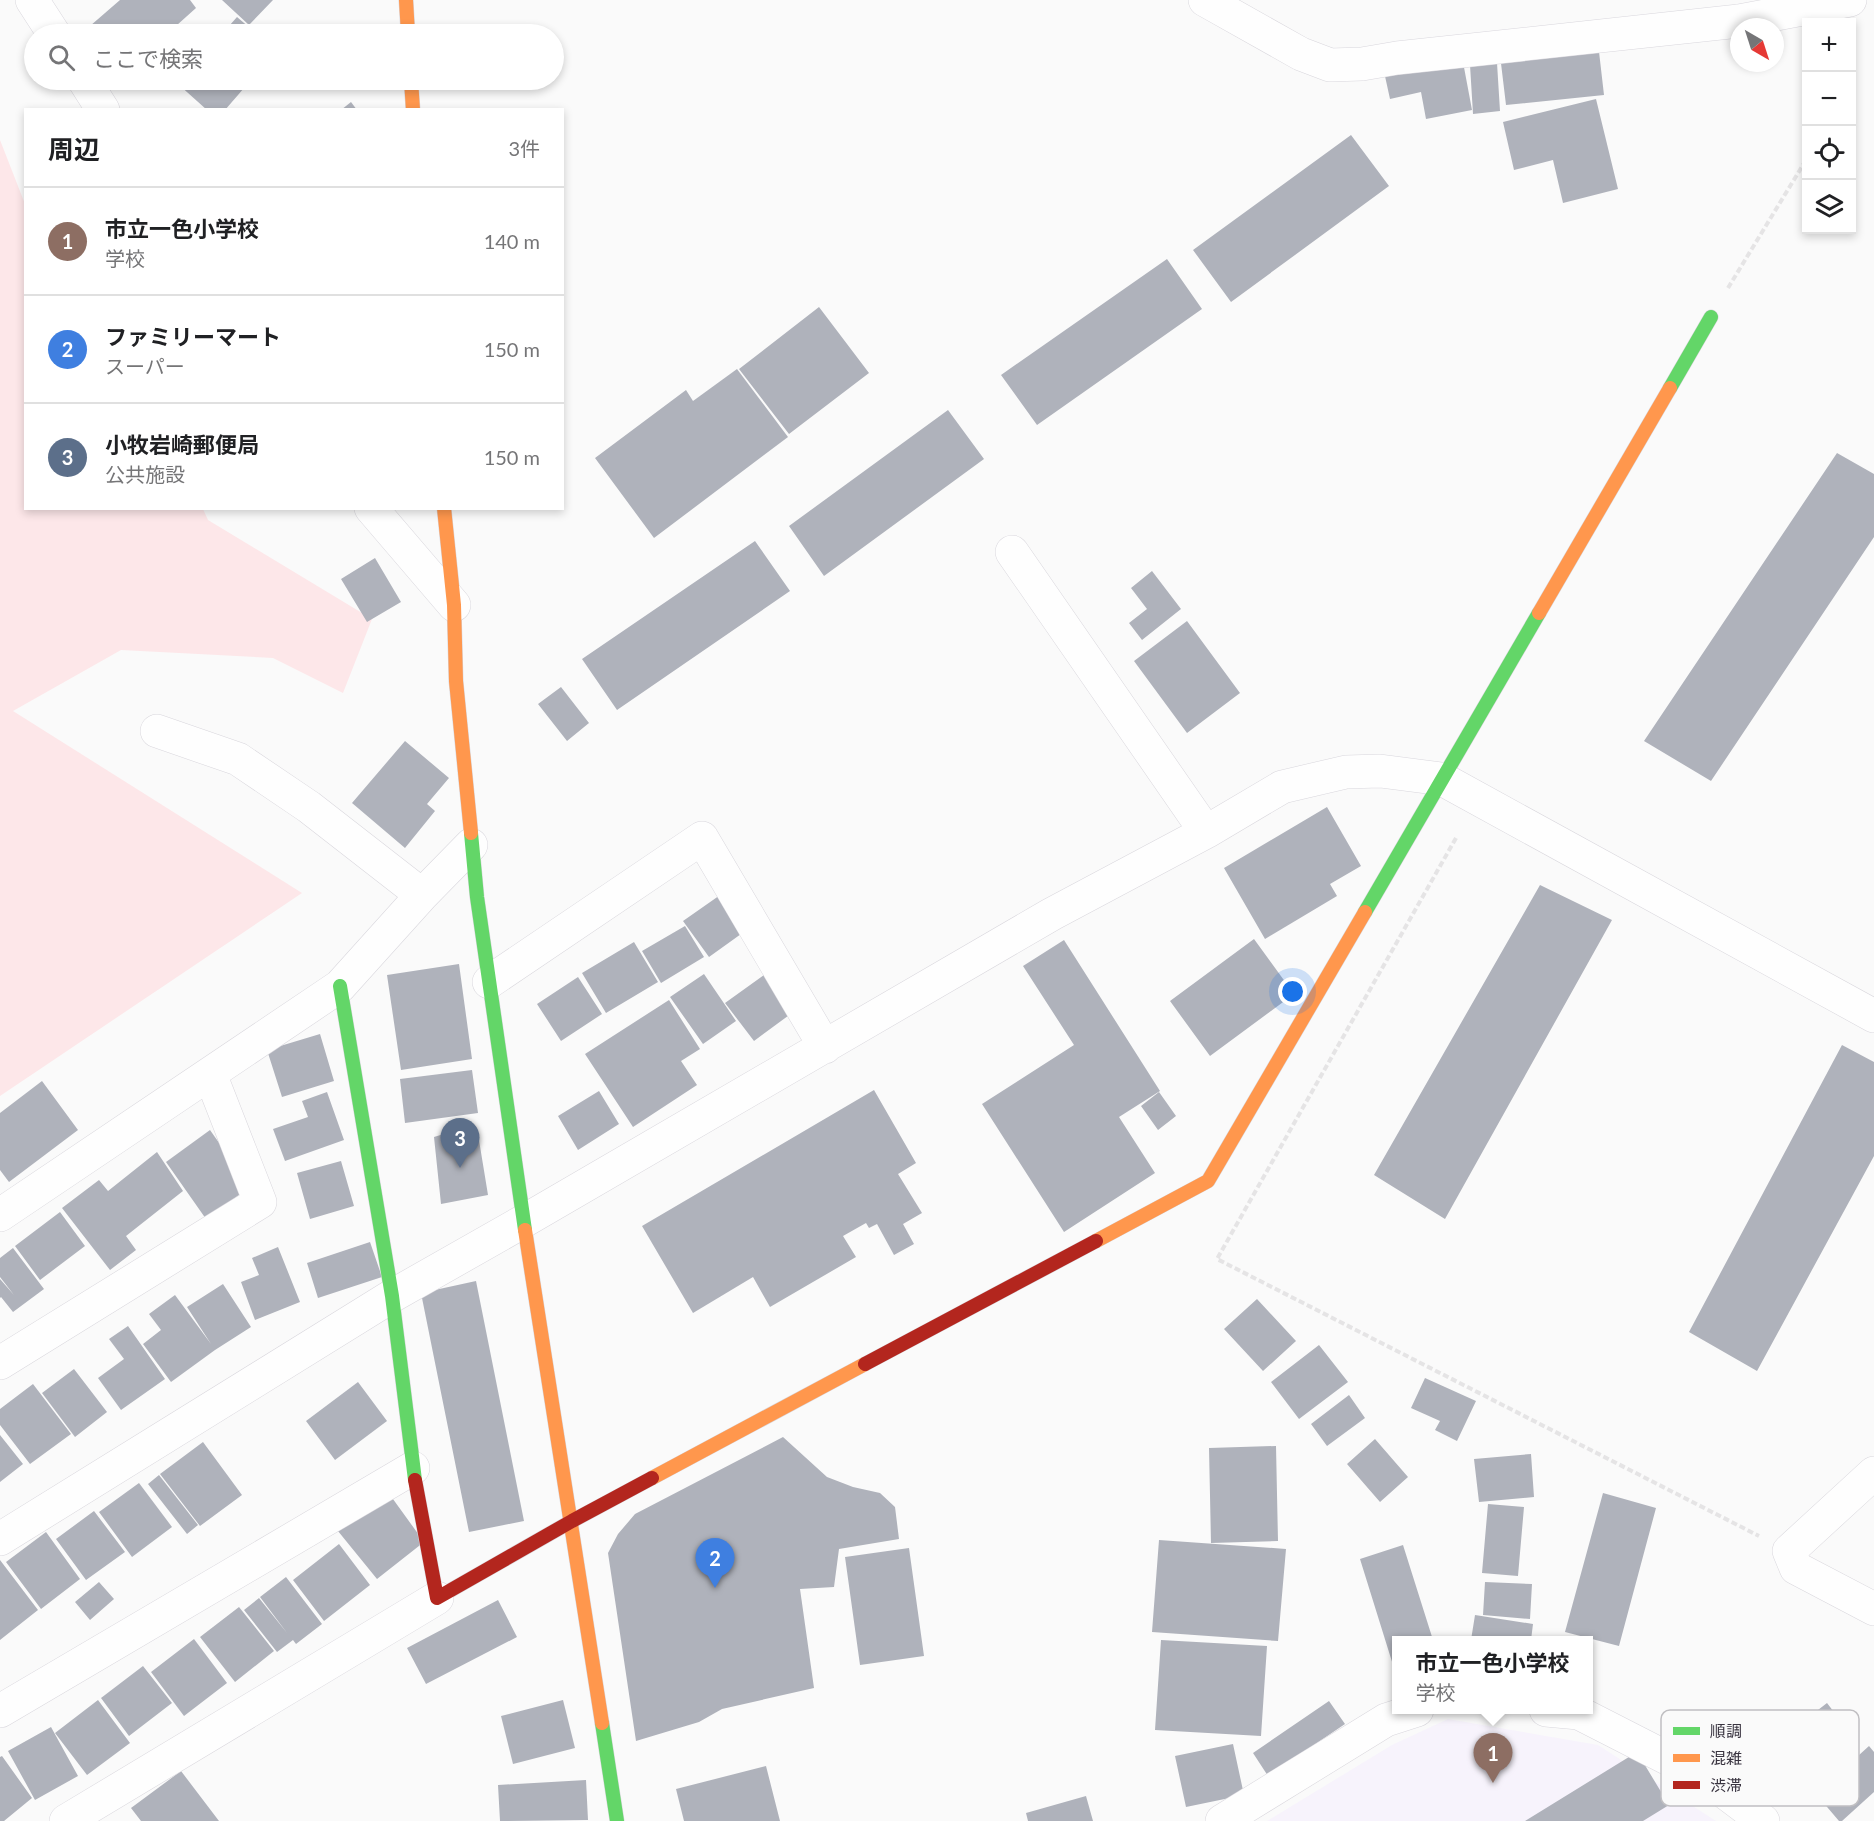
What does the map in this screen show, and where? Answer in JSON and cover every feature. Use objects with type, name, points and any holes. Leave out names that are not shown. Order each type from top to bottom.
[{"type":"street","points":[[32,0],[48,24]]},
{"type":"street","points":[[406,0],[407,24]]},
{"type":"street","points":[[1205,0],[1301,54],[1330,65],[1362,64],[1397,58],[1739,21],[1831,2]]},
{"type":"street","points":[[90,90],[102,108]]},
{"type":"street","points":[[412,90],[413,108]]},
{"type":"street","points":[[66,1821],[101,1813],[437,1598],[572,1521],[1208,1181],[1711,317]]},
{"type":"street","points":[[373,510],[454,605]]},
{"type":"street","points":[[444,510],[454,605],[456,681],[471,845],[489,982],[617,1821]]},
{"type":"street","points":[[1012,552],[1206,832]]},
{"type":"street","points":[[157,731],[238,759],[309,807],[422,895]]},
{"type":"street","points":[[0,1539],[392,1296],[1052,914],[1206,832],[1282,788],[1346,772],[1380,771],[1442,779],[1874,1016]]},
{"type":"street","points":[[489,982],[702,838],[825,1047]]},
{"type":"street","points":[[0,1215],[340,986],[422,895],[471,845]]},
{"type":"street","points":[[340,986],[392,1296],[413,1468],[437,1598]]},
{"type":"street","points":[[0,1363],[260,1202],[210,1074]]},
{"type":"street","points":[[0,1711],[413,1468]]},
{"type":"street","points":[[1874,1473],[1789,1551],[1796,1568],[1874,1609]]},
{"type":"street","points":[[1222,1821],[1386,1720],[1405,1714]]},
{"type":"street","points":[[1581,1714],[1661,1755]]},
{"type":"street","points":[[1743,1806],[1763,1821]]},
{"type":"path","points":[[1711,317],[1802,167]]},
{"type":"path","points":[[1456,838],[1217,1259],[1789,1551]]},
{"type":"shaded area","points":[[0,140],[24,201],[24,510],[203,510],[208,520],[372,619],[343,693],[273,658],[121,650],[13,711],[302,893],[0,1096]]},
{"type":"shaded area","points":[[1448,1719],[1598,1745],[1661,1786],[1661,1806],[1693,1806],[1716,1821],[1267,1821],[1392,1745]]},
{"type":"building","points":[[120,0],[190,0],[196,8],[178,24],[92,24]]},
{"type":"building","points":[[222,0],[273,0],[248,24]]},
{"type":"building","points":[[237,17],[245,24],[231,24]]},
{"type":"building","points":[[1598,43],[1604,95],[1506,105],[1500,55]]},
{"type":"building","points":[[1463,62],[1472,110],[1426,119],[1421,92],[1390,99],[1383,67]]},
{"type":"building","points":[[1497,63],[1500,111],[1473,114],[1470,65]]},
{"type":"building","points":[[185,90],[242,90],[227,108],[205,108]]},
{"type":"building","points":[[1596,99],[1618,189],[1563,203],[1553,160],[1514,170],[1503,122]]},
{"type":"building","points":[[351,102],[356,108],[344,108]]},
{"type":"building","points":[[1351,135],[1389,186],[1231,302],[1193,250]]},
{"type":"building","points":[[1167,259],[1202,309],[1037,425],[1001,375]]},
{"type":"building","points":[[819,307],[869,373],[789,434],[739,369]]},
{"type":"building","points":[[737,369],[788,437],[654,538],[595,458],[686,390],[693,401]]},
{"type":"building","points":[[948,410],[984,459],[824,576],[789,526]]},
{"type":"building","points":[[1837,453],[1874,474],[1874,537],[1711,781],[1644,741]]},
{"type":"building","points":[[755,541],[790,591],[617,710],[582,659]]},
{"type":"building","points":[[375,558],[401,602],[367,622],[341,579]]},
{"type":"building","points":[[1152,571],[1181,609],[1142,640],[1129,623],[1147,609],[1131,588]]},
{"type":"building","points":[[1187,621],[1240,693],[1187,733],[1134,661]]},
{"type":"building","points":[[561,687],[589,723],[567,741],[538,704]]},
{"type":"building","points":[[405,741],[449,778],[427,804],[435,811],[405,848],[352,803]]},
{"type":"building","points":[[1327,807],[1361,866],[1330,884],[1337,896],[1265,939],[1224,868]]},
{"type":"building","points":[[1540,885],[1612,920],[1445,1219],[1374,1175]]},
{"type":"building","points":[[723,893],[748,929],[709,957],[683,921]]},
{"type":"building","points":[[685,926],[704,957],[661,983],[642,951]]},
{"type":"building","points":[[1254,939],[1294,994],[1210,1056],[1170,1001]]},
{"type":"building","points":[[1064,940],[1160,1091],[1119,1117],[1155,1173],[1064,1232],[982,1104],[1074,1045],[1023,966]]},
{"type":"building","points":[[634,942],[658,982],[606,1013],[582,973]]},
{"type":"building","points":[[459,964],[472,1059],[401,1070],[387,975]]},
{"type":"building","points":[[768,972],[796,1010],[754,1041],[725,1003]]},
{"type":"building","points":[[704,974],[736,1021],[703,1044],[670,997]]},
{"type":"building","points":[[578,977],[602,1014],[561,1041],[537,1004]]},
{"type":"building","points":[[669,1000],[700,1049],[681,1061],[697,1085],[633,1127],[585,1054]]},
{"type":"building","points":[[320,1034],[334,1081],[282,1097],[267,1050]]},
{"type":"building","points":[[1842,1045],[1874,1062],[1874,1156],[1757,1371],[1689,1332]]},
{"type":"building","points":[[472,1070],[478,1113],[405,1123],[400,1079]]},
{"type":"building","points":[[42,1081],[78,1130],[9,1182],[0,1170],[0,1113]]},
{"type":"building","points":[[874,1090],[916,1163],[898,1174],[922,1213],[903,1224],[914,1244],[894,1255],[877,1224],[869,1228],[866,1223],[843,1236],[856,1257],[770,1307],[753,1277],[693,1313],[642,1226]]},
{"type":"building","points":[[599,1091],[619,1124],[578,1150],[558,1116]]},
{"type":"building","points":[[327,1092],[344,1140],[285,1161],[273,1129],[308,1117],[302,1101]]},
{"type":"building","points":[[1159,1092],[1176,1116],[1158,1130],[1141,1106]]},
{"type":"building","points":[[460,1129],[461,1139],[478,1134],[488,1195],[441,1204],[434,1137]]},
{"type":"building","points":[[210,1130],[250,1187],[206,1219],[166,1162]]},
{"type":"building","points":[[157,1152],[183,1191],[126,1236],[136,1250],[110,1270],[62,1208],[99,1180],[108,1191]]},
{"type":"building","points":[[341,1161],[354,1206],[310,1219],[297,1173]]},
{"type":"building","points":[[60,1212],[85,1246],[40,1280],[15,1246]]},
{"type":"building","points":[[370,1242],[382,1277],[318,1298],[307,1263]]},
{"type":"building","points":[[278,1247],[300,1302],[255,1320],[241,1282],[259,1275],[252,1258]]},
{"type":"building","points":[[13,1248],[44,1289],[13,1312],[0,1298],[0,1279],[14,1295],[0,1277],[0,1258]]},
{"type":"building","points":[[476,1281],[524,1521],[469,1532],[421,1293]]},
{"type":"building","points":[[223,1284],[251,1327],[171,1382],[143,1344],[161,1330],[149,1314],[175,1295],[211,1344],[187,1307]]},
{"type":"building","points":[[1257,1299],[1296,1341],[1263,1371],[1224,1329]]},
{"type":"building","points":[[128,1326],[165,1379],[121,1410],[98,1378],[124,1359],[109,1339]]},
{"type":"building","points":[[1319,1345],[1348,1382],[1299,1419],[1271,1382]]},
{"type":"building","points":[[74,1369],[107,1412],[75,1437],[42,1393]]},
{"type":"building","points":[[1425,1378],[1476,1401],[1457,1441],[1435,1430],[1440,1421],[1411,1408]]},
{"type":"building","points":[[358,1382],[387,1421],[335,1460],[306,1421]]},
{"type":"building","points":[[33,1384],[71,1434],[30,1464],[0,1425],[0,1409]]},
{"type":"building","points":[[1349,1395],[1365,1418],[1327,1446],[1311,1424]]},
{"type":"building","points":[[0,1435],[23,1464],[0,1482]]},
{"type":"building","points":[[783,1437],[827,1477],[853,1487],[880,1493],[895,1507],[899,1539],[839,1549],[834,1587],[800,1589],[814,1688],[722,1709],[699,1722],[636,1741],[608,1553],[618,1534],[635,1514]]},
{"type":"building","points":[[1375,1439],[1408,1477],[1380,1502],[1347,1464]]},
{"type":"building","points":[[203,1442],[242,1495],[200,1526],[160,1474]]},
{"type":"building","points":[[1276,1446],[1278,1541],[1211,1543],[1209,1448]]},
{"type":"building","points":[[1531,1454],[1534,1497],[1479,1502],[1474,1459]]},
{"type":"building","points":[[159,1475],[198,1525],[187,1534],[148,1484]]},
{"type":"building","points":[[139,1483],[172,1527],[132,1557],[99,1512]]},
{"type":"building","points":[[385,1488],[424,1542],[377,1579],[329,1520]]},
{"type":"building","points":[[1603,1493],[1656,1508],[1619,1646],[1593,1639],[1593,1636],[1565,1632]]},
{"type":"building","points":[[1488,1504],[1524,1507],[1518,1576],[1482,1573]]},
{"type":"building","points":[[94,1511],[125,1552],[86,1580],[56,1539]]},
{"type":"building","points":[[46,1532],[80,1579],[41,1609],[6,1562]]},
{"type":"building","points":[[1159,1540],[1286,1549],[1278,1641],[1152,1632]]},
{"type":"building","points":[[339,1544],[370,1585],[324,1621],[293,1580]]},
{"type":"building","points":[[1403,1545],[1432,1636],[1392,1636],[1392,1662],[1360,1559]]},
{"type":"building","points":[[909,1548],[924,1656],[860,1665],[845,1557]]},
{"type":"building","points":[[0,1560],[38,1610],[0,1640]]},
{"type":"building","points":[[286,1577],[322,1624],[296,1644],[293,1640],[277,1652],[244,1610],[259,1598],[287,1633],[260,1597]]},
{"type":"building","points":[[99,1582],[114,1599],[90,1620],[75,1602]]},
{"type":"building","points":[[1485,1582],[1532,1584],[1530,1619],[1483,1615]]},
{"type":"building","points":[[498,1600],[517,1637],[426,1684],[407,1648]]},
{"type":"building","points":[[239,1607],[274,1651],[235,1682],[200,1637]]},
{"type":"building","points":[[1475,1615],[1533,1624],[1532,1636],[1472,1636]]},
{"type":"building","points":[[194,1639],[227,1683],[184,1716],[151,1672]]},
{"type":"building","points":[[1161,1640],[1267,1646],[1261,1736],[1155,1730]]},
{"type":"building","points":[[143,1666],[172,1703],[129,1736],[101,1698]]},
{"type":"building","points":[[98,1700],[130,1743],[87,1775],[55,1733]]},
{"type":"building","points":[[563,1700],[575,1748],[513,1764],[501,1716]]},
{"type":"building","points":[[1329,1701],[1345,1724],[1268,1776],[1253,1753]]},
{"type":"building","points":[[1827,1703],[1832,1710],[1818,1710]]},
{"type":"building","points":[[51,1727],[78,1776],[35,1800],[8,1751]]},
{"type":"building","points":[[1233,1744],[1244,1795],[1186,1807],[1175,1756]]},
{"type":"building","points":[[1869,1746],[1874,1752],[1874,1792],[1859,1806],[1859,1755]]},
{"type":"building","points":[[1637,1752],[1661,1792],[1661,1806],[1667,1806],[1643,1821],[1525,1821]]},
{"type":"building","points":[[2,1756],[32,1798],[4,1821],[0,1821],[0,1757]]},
{"type":"building","points":[[766,1766],[780,1821],[684,1821],[676,1789]]},
{"type":"building","points":[[181,1771],[219,1821],[141,1821],[131,1808]]},
{"type":"building","points":[[586,1780],[588,1820],[500,1821],[498,1785]]},
{"type":"building","points":[[1086,1796],[1093,1821],[1028,1821],[1026,1813]]},
{"type":"building","points":[[1826,1806],[1859,1806],[1842,1821],[1839,1821]]},
{"type":"traffic: fast","points":[[1670,388],[1711,317]]},
{"type":"traffic: fast","points":[[1365,912],[1539,613]]},
{"type":"traffic: fast","points":[[471,833],[477,897],[525,1230]]},
{"type":"traffic: fast","points":[[340,986],[392,1296],[415,1480]]},
{"type":"traffic: fast","points":[[602,1723],[617,1821]]},
{"type":"traffic: slow","points":[[406,0],[407,24]]},
{"type":"traffic: slow","points":[[412,90],[413,108]]},
{"type":"traffic: slow","points":[[1539,613],[1670,388]]},
{"type":"traffic: slow","points":[[444,510],[454,605],[456,681],[471,833]]},
{"type":"traffic: slow","points":[[1096,1241],[1208,1181],[1365,912]]},
{"type":"traffic: slow","points":[[525,1230],[602,1723]]},
{"type":"traffic: slow","points":[[652,1478],[865,1364]]},
{"type":"traffic: jam","points":[[865,1364],[1096,1241]]},
{"type":"traffic: jam","points":[[415,1480],[437,1598],[652,1478]]},
{"type":"place","name":"小牧岩崎郵便局","points":[[460,1168]]},
{"type":"place","name":"ファミリーマート","points":[[715,1588]]},
{"type":"place","name":"市立一色小学校","points":[[1493,1783]]}]
